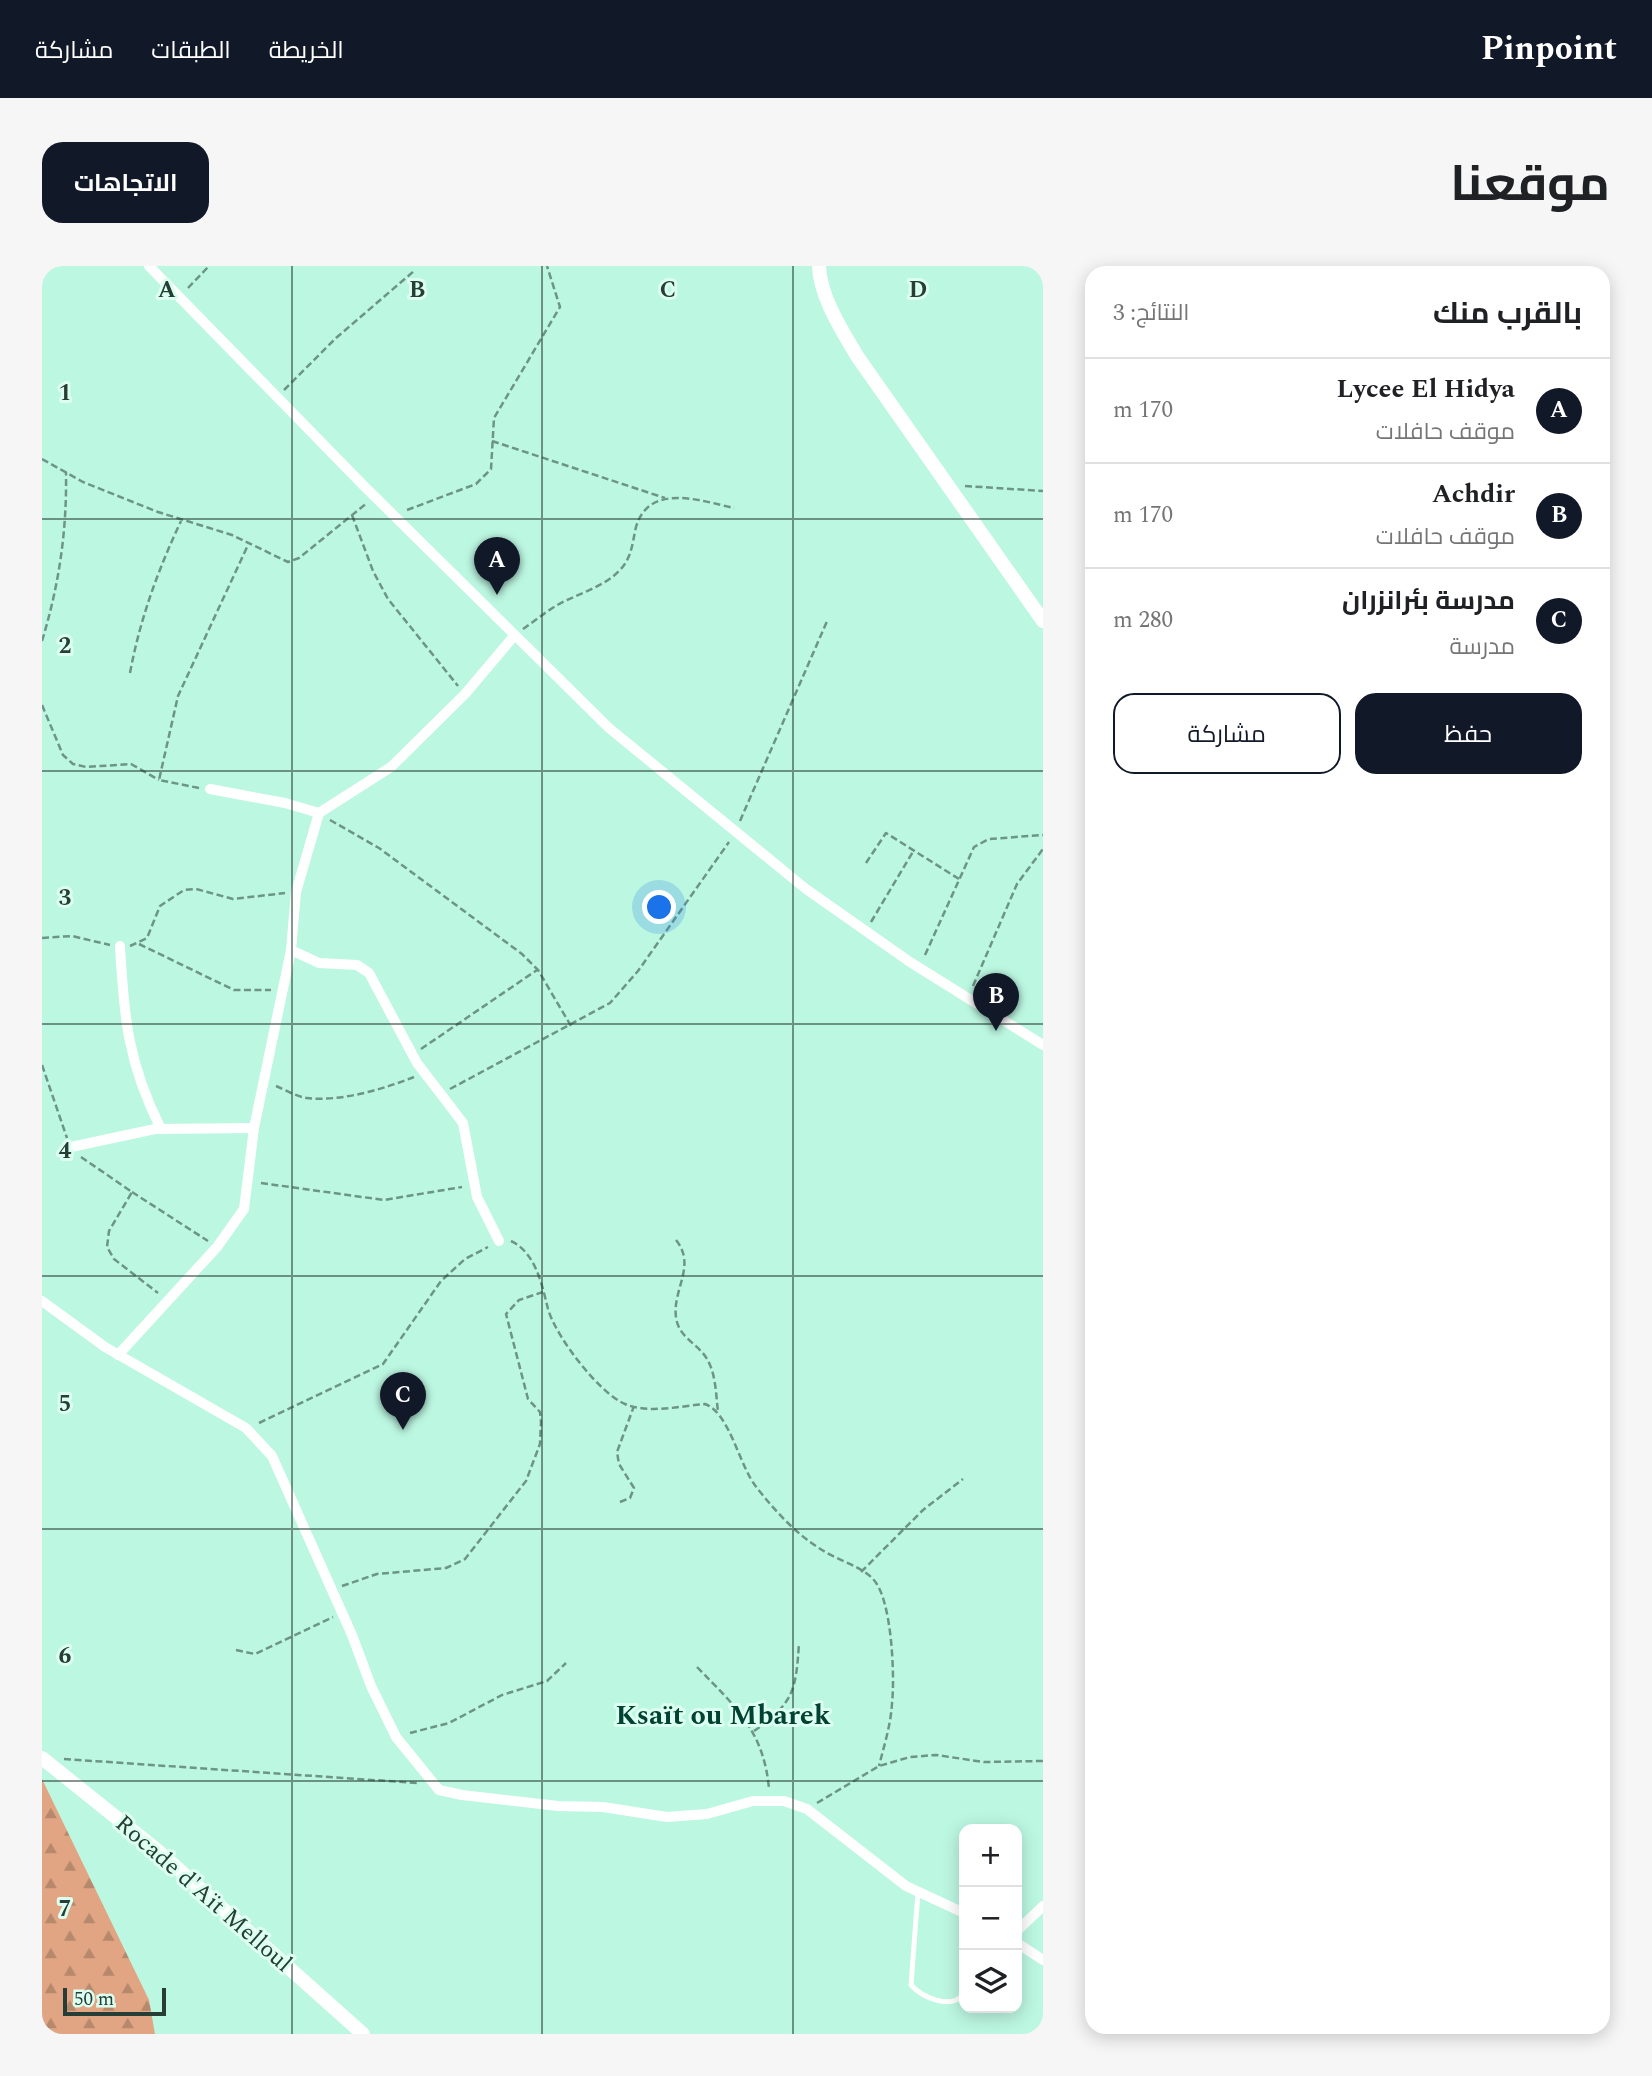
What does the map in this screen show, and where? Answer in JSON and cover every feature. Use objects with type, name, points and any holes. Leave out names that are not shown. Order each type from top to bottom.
[{"type":"street","points":[[149,266],[513,636],[609,728],[806,889],[919,968],[1043,1045]]},
{"type":"street","points":[[819,266],[822,284],[847,340],[1043,621]]},
{"type":"street","points":[[118,1355],[217,1247],[235,1226],[244,1209],[254,1128],[292,950],[296,892],[319,813],[391,766],[465,694],[513,636]]},
{"type":"street","points":[[209,789],[285,803],[319,813]]},
{"type":"street","points":[[120,946],[126,1032],[137,1076],[161,1129]]},
{"type":"street","points":[[292,950],[319,963],[351,963],[364,969],[374,981],[424,1073],[463,1123],[482,1211],[499,1241]]},
{"type":"street","points":[[71,1147],[115,1136],[161,1129],[254,1128]]},
{"type":"street","points":[[42,1301],[118,1355],[246,1428],[272,1455],[396,1737],[431,1784],[439,1790],[558,1806],[603,1807],[667,1817],[707,1814],[770,1799],[807,1808],[888,1874],[918,1892],[959,1911]]},
{"type":"street","name":"Rocade d'Aït Melloul","points":[[48,1758],[158,1851],[363,2034]]},
{"type":"street","points":[[1022,1926],[1043,1906]]},
{"type":"street","points":[[1022,1946],[1043,1961]]},
{"type":"lane","points":[[918,1892],[911,1985],[940,2002],[952,2002],[959,1997]]},
{"type":"path","points":[[179,298],[209,266]]},
{"type":"path","points":[[393,515],[476,484],[491,469],[494,418],[560,307],[547,266]]},
{"type":"path","points":[[276,397],[336,338],[414,271]]},
{"type":"path","points":[[492,440],[665,498]]},
{"type":"path","points":[[42,459],[83,482],[181,520],[232,535],[288,562],[293,561],[375,496]]},
{"type":"path","points":[[42,641],[56,592],[67,521],[66,472]]},
{"type":"path","points":[[947,485],[1043,491]]},
{"type":"path","points":[[513,636],[554,607],[617,574],[631,551],[637,524],[653,503],[665,498],[682,497],[734,508]]},
{"type":"path","points":[[352,515],[387,598],[465,694]]},
{"type":"path","points":[[130,673],[138,627],[156,575],[181,520]]},
{"type":"path","points":[[159,780],[178,696],[248,545]]},
{"type":"path","points":[[441,1094],[572,1026],[610,1003],[622,991],[735,832],[828,619]]},
{"type":"path","points":[[42,705],[63,755],[73,764],[86,767],[131,764],[159,780],[209,789]]},
{"type":"path","points":[[319,813],[379,848],[522,954],[538,970],[572,1026]]},
{"type":"path","points":[[866,863],[886,833],[959,879]]},
{"type":"path","points":[[919,968],[974,847],[980,842],[1043,835]]},
{"type":"path","points":[[967,998],[1017,884],[1043,849]]},
{"type":"path","points":[[865,931],[914,850]]},
{"type":"path","points":[[42,938],[72,936],[120,946],[139,944],[147,938],[160,906],[184,890],[196,889],[233,899],[256,894],[296,892]]},
{"type":"path","points":[[139,944],[234,990],[265,988],[282,993]]},
{"type":"path","points":[[413,1055],[538,970]]},
{"type":"path","points":[[42,1065],[71,1147],[87,1163],[217,1247]]},
{"type":"path","points":[[264,1081],[305,1098],[337,1098],[379,1090],[424,1073]]},
{"type":"path","points":[[248,1181],[384,1200],[455,1189],[475,1183]]},
{"type":"path","points":[[132,1192],[109,1231],[107,1247],[114,1259],[169,1301]]},
{"type":"path","points":[[676,1240],[685,1250],[686,1262],[675,1308],[677,1323],[681,1333],[708,1360],[714,1379],[718,1412],[744,1471],[783,1519],[821,1550],[874,1580],[883,1597],[890,1645],[892,1704],[879,1766]]},
{"type":"path","points":[[246,1428],[383,1364],[440,1281],[465,1259],[499,1241],[516,1244],[529,1255],[545,1291],[558,1332],[609,1394],[634,1406],[663,1408],[705,1404],[718,1412]]},
{"type":"path","points":[[332,1589],[377,1574],[446,1568],[465,1559],[510,1504],[533,1466],[540,1444],[541,1422],[540,1412],[528,1398],[506,1314],[519,1300],[545,1291]]},
{"type":"path","points":[[620,1502],[630,1498],[634,1488],[619,1464],[617,1452],[634,1406]]},
{"type":"path","points":[[861,1572],[923,1510],[963,1479]]},
{"type":"path","points":[[236,1650],[256,1654],[343,1612]]},
{"type":"path","points":[[754,1731],[777,1715],[793,1693],[799,1643]]},
{"type":"path","points":[[396,1737],[449,1723],[502,1695],[547,1681],[566,1663]]},
{"type":"path","points":[[697,1667],[754,1731],[768,1771],[770,1799]]},
{"type":"path","points":[[807,1808],[879,1766],[911,1758],[936,1755],[976,1762],[1043,1761]]},
{"type":"path","points":[[48,1758],[431,1784]]},
{"type":"green space","points":[[42,1779],[149,2000],[155,2034],[42,2034]]},
{"type":"place","name":"Lycee El Hidya","points":[[497,595]]},
{"type":"place","name":"Achdir","points":[[996,1031]]},
{"type":"place","name":"مدرسة بئرانزران","points":[[403,1430]]},
{"type":"district","name":"Ksaït ou Mbarek","points":[[723,1714]]}]
